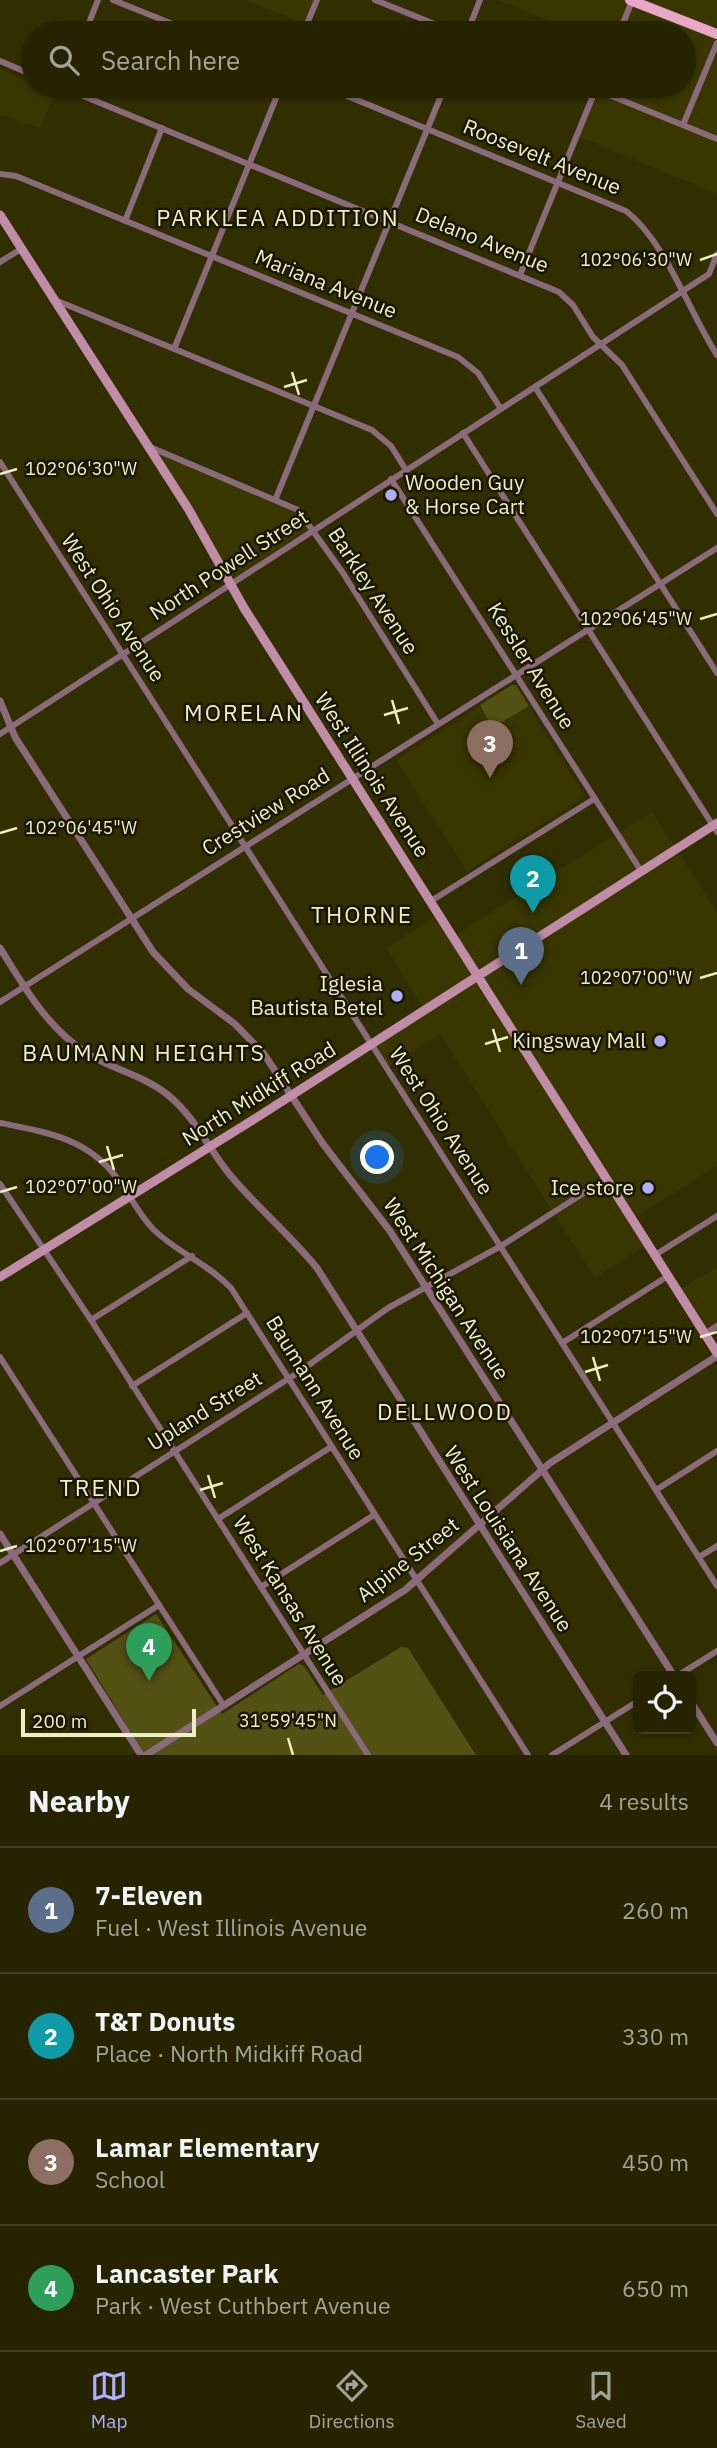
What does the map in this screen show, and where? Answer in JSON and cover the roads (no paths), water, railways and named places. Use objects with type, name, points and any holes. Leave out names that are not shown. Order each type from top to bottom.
[{"type":"main road","points":[[631,0],[684,21]]},
{"type":"main road","points":[[696,26],[717,34]]},
{"type":"main road","name":"West Illinois Avenue","points":[[0,215],[149,446],[232,583],[244,608],[717,1355]]},
{"type":"main road","name":"North Midkiff Road","points":[[0,1276],[291,1096],[641,871],[716,827]]},
{"type":"street","points":[[90,21],[98,0]]},
{"type":"street","points":[[113,0],[165,21]]},
{"type":"street","points":[[308,21],[317,0]]},
{"type":"street","points":[[375,0],[427,21]]},
{"type":"street","points":[[472,21],[480,0]]},
{"type":"street","points":[[623,21],[631,0]]},
{"type":"street","points":[[696,94],[717,43]]},
{"type":"street","points":[[0,61],[21,70]]},
{"type":"street","name":"Delano Avenue","points":[[91,98],[547,285],[565,296],[601,344],[625,369],[717,514]]},
{"type":"street","points":[[174,349],[276,98]]},
{"type":"street","name":"Roosevelt Avenue","points":[[352,98],[624,209],[635,217],[682,291],[694,319],[717,355]]},
{"type":"street","points":[[276,498],[440,98]]},
{"type":"street","points":[[520,275],[592,98]]},
{"type":"street","points":[[620,98],[717,139]]},
{"type":"street","points":[[683,125],[694,98]]},
{"type":"street","points":[[125,221],[162,128]]},
{"type":"street","name":"Mariana Avenue","points":[[0,174],[12,174],[462,360],[478,373],[501,409]]},
{"type":"street","points":[[0,262],[21,248]]},
{"type":"street","points":[[709,274],[717,254]]},
{"type":"street","name":"North Powell Street","points":[[0,734],[717,269]]},
{"type":"street","points":[[55,300],[378,433],[391,446],[406,470]]},
{"type":"street","points":[[535,387],[717,673]]},
{"type":"street","points":[[463,433],[716,827]]},
{"type":"street","name":"Barkley Avenue","points":[[149,446],[296,508],[438,724]]},
{"type":"street","name":"West Ohio Avenue","points":[[0,463],[717,1586]]},
{"type":"street","name":"Kessler Avenue","points":[[391,479],[641,871]]},
{"type":"street","name":"Crestview Road","points":[[0,1002],[717,548]]},
{"type":"street","name":"West Michigan Avenue","points":[[0,701],[15,737],[153,952],[174,976],[248,1035],[390,1231],[541,1471],[673,1671]]},
{"type":"street","points":[[432,901],[594,799]]},
{"type":"street","name":"West Louisiana Avenue","points":[[0,948],[45,1017],[66,1038],[88,1054],[135,1074],[162,1090],[188,1115],[239,1185],[302,1249],[357,1331],[626,1755]]},
{"type":"street","name":"Baumann Avenue","points":[[0,1123],[47,1131],[84,1147],[108,1168],[156,1233],[222,1279],[247,1313],[528,1755]]},
{"type":"street","name":"Upland Street","points":[[0,1563],[288,1379],[388,1308],[500,1246],[607,1178]]},
{"type":"street","name":"West Kansas Avenue","points":[[0,1184],[91,1320],[368,1755]]},
{"type":"street","points":[[655,1255],[717,1216]]},
{"type":"street","points":[[91,1320],[192,1256]]},
{"type":"street","points":[[562,1343],[668,1276]]},
{"type":"street","points":[[132,1386],[247,1313]]},
{"type":"street","points":[[705,1334],[717,1326]]},
{"type":"street","name":"Alpine Street","points":[[146,1755],[416,1581],[541,1471],[717,1355]]},
{"type":"street","points":[[0,1357],[224,1706]]},
{"type":"street","points":[[218,1520],[331,1447]]},
{"type":"street","points":[[656,1490],[717,1451]]},
{"type":"street","points":[[261,1587],[374,1515]]},
{"type":"street","points":[[0,1534],[141,1755]]},
{"type":"street","points":[[699,1557],[717,1546]]},
{"type":"street","points":[[0,1706],[159,1605]]},
{"type":"street","points":[[684,1671],[717,1651]]},
{"type":"street","points":[[552,1755],[633,1704]]},
{"type":"street","points":[[696,1710],[717,1743]]},
{"type":"place","name":"Wooden Guy & Horse Cart","points":[[391,495]]},
{"type":"place","name":"Lamar Elementary","points":[[490,778]]},
{"type":"place","name":"T&T Donuts","points":[[533,913]]},
{"type":"place","name":"7-Eleven","points":[[521,985]]},
{"type":"place","name":"Iglesia Bautista Betel","points":[[397,996]]},
{"type":"place","name":"Kingsway Mall","points":[[660,1041]]},
{"type":"place","name":"Ice store","points":[[648,1188]]},
{"type":"place","name":"Lancaster Park","points":[[149,1681]]},
{"type":"district","name":"PARKLEA ADDITION","points":[[278,218]]},
{"type":"district","name":"MORELAN","points":[[244,713]]},
{"type":"district","name":"THORNE","points":[[362,915]]},
{"type":"district","name":"BAUMANN HEIGHTS","points":[[144,1053]]},
{"type":"district","name":"DELLWOOD","points":[[445,1412]]},
{"type":"district","name":"TREND","points":[[101,1488]]}]
